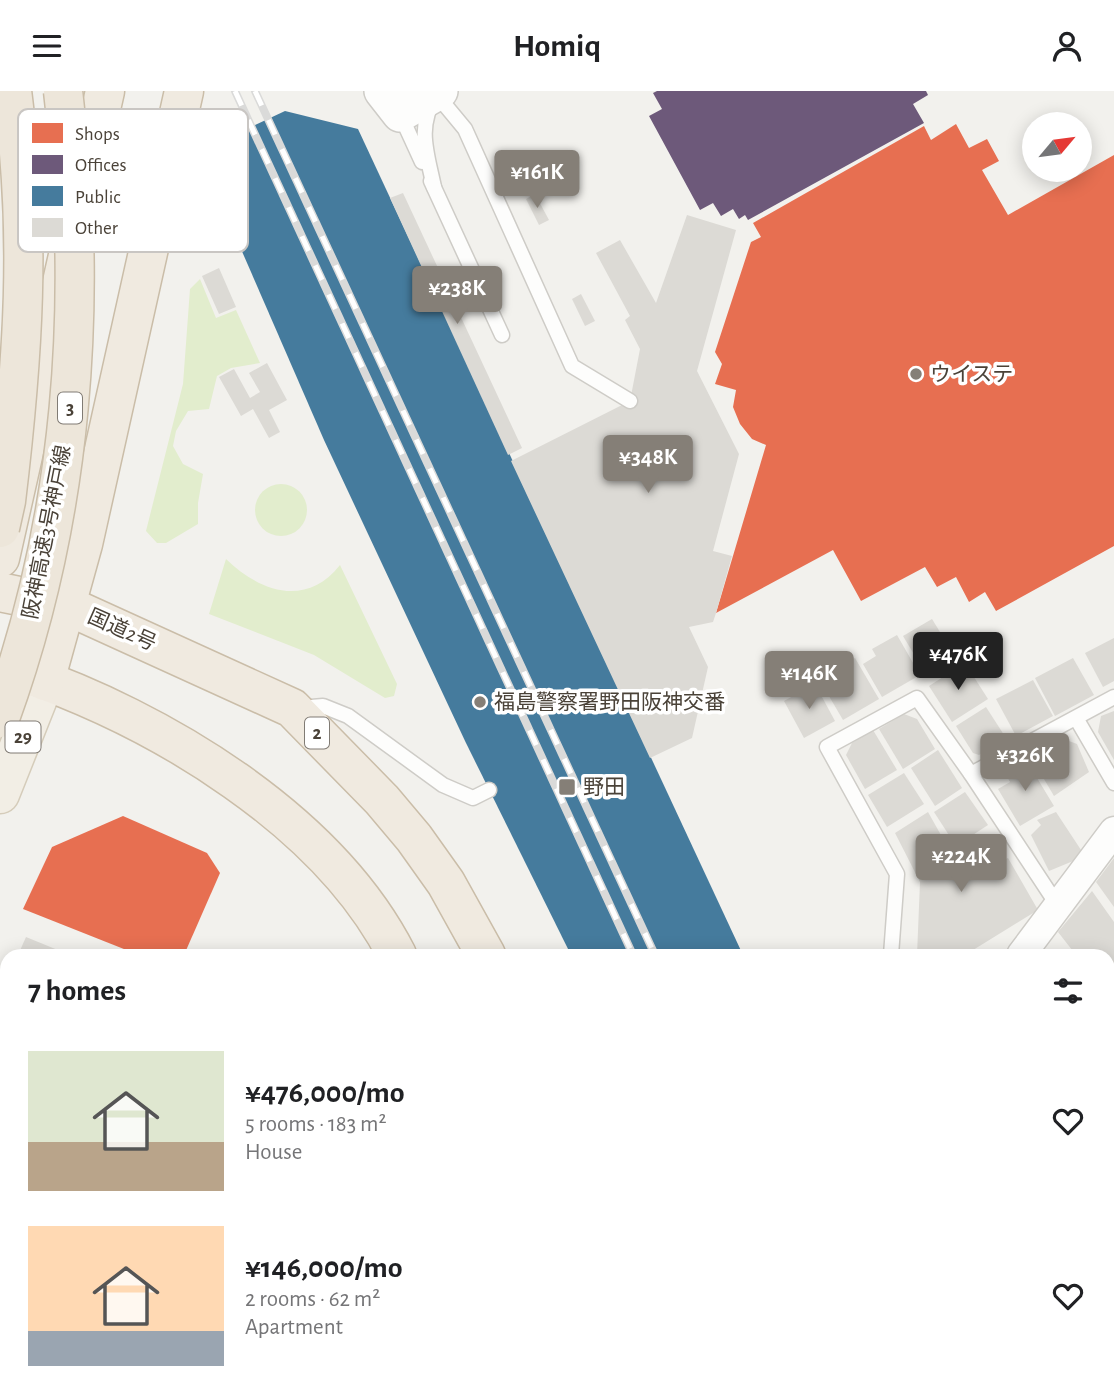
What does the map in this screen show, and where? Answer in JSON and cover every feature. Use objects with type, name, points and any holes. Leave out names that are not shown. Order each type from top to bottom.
[{"type":"highway","points":[[12,91],[18,148]]},
{"type":"highway","name":"阪神高速3号神戸線","points":[[62,91],[65,109]]},
{"type":"highway","points":[[100,109],[105,91]]},
{"type":"highway","name":"国道2号","points":[[180,109],[184,91]]},
{"type":"highway","points":[[0,528],[6,502],[24,336],[24,252]]},
{"type":"highway","points":[[0,558],[67,252]]},
{"type":"highway","name":"阪神高速3号神戸線","points":[[0,718],[30,624],[58,491],[69,418],[75,351],[76,252]]},
{"type":"highway","name":"国道2号","points":[[148,252],[68,606],[292,708],[382,800],[414,838],[446,883],[482,949]]},
{"type":"highway","name":"2","points":[[0,592],[68,606]]},
{"type":"highway","points":[[45,681],[68,606]]},
{"type":"highway","points":[[0,665],[45,681],[187,749],[239,782],[327,860],[364,905],[393,949]]},
{"type":"main road","name":"29","points":[[0,794],[45,681]]},
{"type":"street","points":[[62,91],[74,109]]},
{"type":"street","points":[[391,103],[436,92]]},
{"type":"street","points":[[0,383],[38,384]]},
{"type":"street","points":[[1026,949],[1114,831]]},
{"type":"lane","points":[[434,187],[423,137],[425,115],[436,92],[465,128],[572,366],[630,401]]},
{"type":"lane","points":[[391,103],[434,187],[502,335]]},
{"type":"lane","points":[[971,774],[1114,697]]},
{"type":"lane","points":[[891,949],[897,874],[827,747],[917,698],[1058,906]]},
{"type":"lane","points":[[292,708],[323,706],[348,716],[443,785],[473,797],[489,790]]},
{"type":"lane","points":[[1076,718],[1114,783]]},
{"type":"green space","points":[[200,279],[216,318],[236,310],[260,363],[231,368],[217,376],[209,409],[188,411],[176,431],[173,446],[183,464],[203,474],[198,524],[166,543],[157,543],[146,531],[183,384],[190,289]]},
{"type":"green space","points":[[281,484],[291,486],[299,492],[305,500],[305,520],[299,528],[291,534],[281,536],[271,534],[263,528],[257,520],[255,510],[257,500],[263,492],[271,486]]},
{"type":"green space","points":[[226,559],[253,580],[268,587],[298,591],[313,587],[340,565],[397,684],[394,696],[385,698],[314,655],[209,614]]},
{"type":"building: Shops","name":"ウイステ","points":[[956,124],[969,148],[987,139],[999,161],[982,170],[1008,215],[1066,182],[1092,182],[1092,167],[1114,155],[1114,546],[996,611],[985,592],[969,602],[956,577],[937,587],[925,567],[861,601],[833,550],[716,613],[766,445],[752,439],[740,424],[733,407],[736,390],[715,384],[722,364],[715,352],[751,242],[761,237],[753,223],[924,126],[931,140]]},
{"type":"building: Shops","points":[[123,816],[207,853],[220,873],[187,949],[124,949],[23,909],[52,847]]},
{"type":"building: Offices","points":[[926,91],[928,95],[913,104],[924,123],[748,220],[745,215],[739,219],[733,209],[721,216],[713,203],[700,210],[649,116],[662,109],[653,93]]},
{"type":"building: Public","points":[[285,111],[358,129],[740,949],[568,949],[466,743],[324,440],[242,252],[248,252],[248,128]]},
{"type":"building: Other","points":[[403,193],[522,448],[508,455],[390,198]]},
{"type":"building: Other","points":[[535,194],[549,220],[539,225],[526,199]]},
{"type":"building: Other","points":[[687,215],[736,230],[697,371],[739,454],[713,551],[732,556],[716,613],[713,622],[689,627],[708,667],[692,738],[650,758],[511,461],[630,401],[640,349],[625,320],[630,316],[596,253],[620,240],[656,303]]},
{"type":"building: Other","points":[[219,268],[236,307],[219,314],[202,276]]},
{"type":"building: Other","points":[[581,294],[595,321],[585,326],[572,299]]},
{"type":"building: Other","points":[[267,363],[287,400],[269,410],[280,432],[269,438],[253,409],[241,416],[219,377],[234,369],[250,398],[260,392],[249,373]]},
{"type":"building: Other","points":[[932,619],[956,658],[927,676],[903,636]]},
{"type":"building: Other","points":[[897,635],[920,675],[882,697],[863,664],[876,656],[872,649]]},
{"type":"building: Other","points":[[1114,638],[1114,681],[1103,687],[1085,653]]},
{"type":"building: Other","points":[[855,658],[879,699],[843,720],[819,679]]},
{"type":"building: Other","points":[[1073,658],[1094,695],[1055,716],[1035,678]]},
{"type":"building: Other","points":[[965,663],[988,699],[952,722],[929,686]]},
{"type":"building: Other","points":[[1033,680],[1053,716],[1016,736],[996,699]]},
{"type":"building: Other","points":[[815,684],[835,721],[804,738],[784,701]]},
{"type":"building: Other","points":[[986,707],[1006,738],[979,755],[973,753],[956,726]]},
{"type":"building: Other","points":[[1114,711],[1114,760],[1098,732],[1101,716]]},
{"type":"building: Other","points":[[904,714],[917,719],[935,749],[903,769],[879,729]]},
{"type":"building: Other","points":[[873,730],[897,770],[865,789],[846,755],[852,743]]},
{"type":"building: Other","points":[[1061,738],[1077,744],[1089,772],[1054,796],[1031,757]]},
{"type":"building: Other","points":[[938,750],[962,788],[935,806],[911,768]]},
{"type":"building: Other","points":[[1025,758],[1054,806],[1020,826],[998,789],[1010,782],[1004,771]]},
{"type":"building: Other","points":[[904,773],[924,804],[887,827],[868,795]]},
{"type":"building: Other","points":[[965,792],[988,825],[956,846],[934,812]]},
{"type":"building: Other","points":[[928,812],[964,876],[977,870],[969,854],[984,847],[994,864],[1008,858],[1038,910],[975,949],[917,949],[920,882],[895,833]]},
{"type":"building: Other","points":[[1056,812],[1083,853],[1078,859],[1049,871],[1031,835],[1041,825],[1037,820]]},
{"type":"building: Other","points":[[1114,858],[1114,907],[1096,882]]},
{"type":"building: Other","points":[[1092,891],[1114,922],[1114,949],[1071,949],[1058,932]]},
{"type":"building: Other","points":[[26,937],[55,949],[21,949]]},
{"type":"railway","points":[[235,91],[243,109]]},
{"type":"railway","points":[[255,91],[652,949]]},
{"type":"railway","points":[[248,119],[630,949]]},
{"type":"place","name":"ウイステ","points":[[916,374]]},
{"type":"place","name":"福島警察署野田阪神交番","points":[[480,702]]},
{"type":"place","name":"野田","points":[[567,787]]}]
